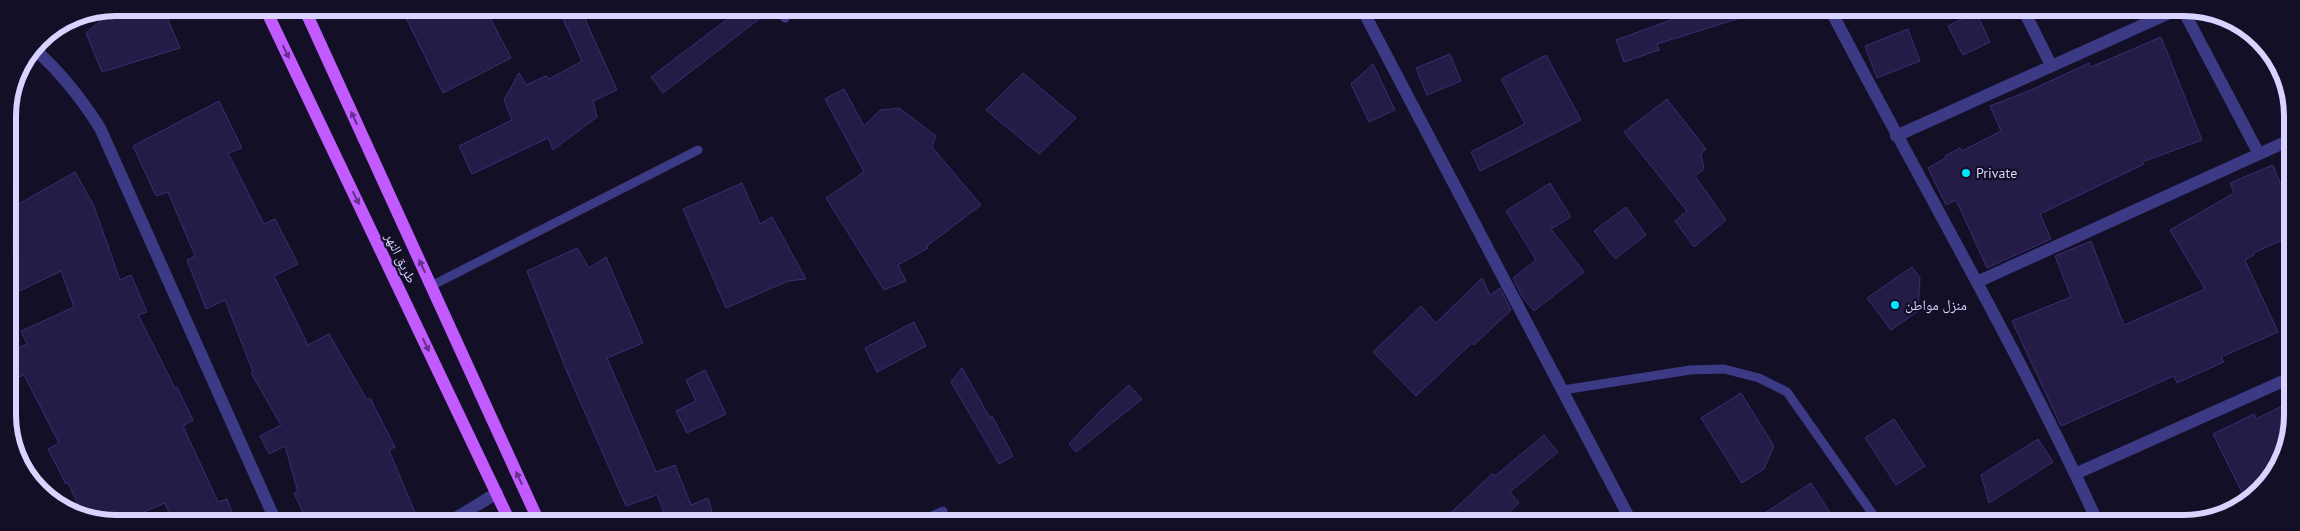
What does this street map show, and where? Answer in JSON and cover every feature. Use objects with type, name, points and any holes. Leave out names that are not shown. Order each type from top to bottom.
[{"type":"main road","name":"طريق النهر","points":[[268,16],[507,515]]},
{"type":"main road","name":"طريق النهر","points":[[308,16],[536,515]]},
{"type":"street","points":[[1368,16],[1628,515]]},
{"type":"street","points":[[1834,16],[1896,136],[1977,282],[2075,474],[2093,515]]},
{"type":"street","points":[[2026,16],[2051,65]]},
{"type":"street","points":[[1896,136],[2162,16]]},
{"type":"street","points":[[2185,16],[2259,154]]},
{"type":"street","points":[[39,53],[52,64],[100,128],[273,515]]},
{"type":"street","points":[[1977,282],[2284,143]]},
{"type":"street","points":[[2075,474],[2284,381]]},
{"type":"street","points":[[461,515],[497,493]]},
{"type":"lane","points":[[431,286],[698,150]]},
{"type":"lane","points":[[1563,390],[1690,370],[1724,369],[1759,378],[1787,392],[1873,515]]},
{"type":"lane","points":[[934,515],[943,511]]},
{"type":"building","points":[[106,16],[166,16],[180,48],[102,72],[86,33]]},
{"type":"building","points":[[405,16],[489,16],[511,58],[443,93]]},
{"type":"building","points":[[562,16],[584,16],[617,90],[593,101],[597,117],[553,150],[548,138],[472,174],[459,146],[512,120],[504,100],[519,73],[526,85],[546,76],[549,79],[582,61]]},
{"type":"building","points":[[731,16],[757,16],[759,19],[663,93],[651,77]]},
{"type":"building","points":[[1670,16],[1746,16],[1657,44],[1659,50],[1624,62],[1616,40],[1671,20]]},
{"type":"building","points":[[1968,16],[1978,16],[1990,42],[1963,55],[1948,26]]},
{"type":"building","points":[[1908,29],[1920,61],[1877,78],[1865,46]]},
{"type":"building","points":[[2161,37],[2202,140],[2142,162],[2144,164],[2040,214],[2051,239],[1987,268],[1956,200],[1946,205],[1928,168],[1960,148],[1962,151],[2001,131],[1990,106],[2031,90],[2089,63],[2091,67]]},
{"type":"building","points":[[1450,54],[1461,81],[1427,95],[1416,68]]},
{"type":"building","points":[[1546,55],[1581,120],[1480,171],[1471,152],[1525,124],[1501,79]]},
{"type":"building","points":[[1373,64],[1395,110],[1369,122],[1351,84]]},
{"type":"building","points":[[1023,73],[1076,118],[1039,154],[986,110]]},
{"type":"building","points":[[844,89],[864,126],[880,110],[899,108],[936,136],[932,147],[981,205],[927,246],[928,248],[898,265],[906,281],[884,290],[826,198],[864,172],[825,99]]},
{"type":"building","points":[[1667,99],[1706,149],[1701,154],[1704,169],[1695,176],[1726,220],[1694,247],[1675,221],[1687,211],[1624,132]]},
{"type":"building","points":[[219,101],[242,148],[228,153],[264,224],[275,219],[298,264],[274,276],[308,345],[329,334],[367,400],[370,398],[395,447],[389,450],[416,515],[304,515],[294,493],[298,492],[285,446],[269,454],[260,436],[281,425],[251,373],[253,372],[225,300],[206,309],[187,260],[195,256],[168,192],[156,196],[133,146]]},
{"type":"building","points":[[2273,165],[2284,193],[2284,240],[2253,253],[2254,255],[2245,260],[2278,332],[2221,357],[2224,362],[2177,383],[2174,376],[2061,426],[2012,321],[2071,297],[2055,256],[2091,241],[2124,325],[2129,323],[2205,289],[2170,230],[2234,193],[2230,183]]},
{"type":"building","points":[[75,172],[94,206],[120,280],[131,275],[147,312],[138,315],[193,420],[183,426],[218,502],[227,499],[233,515],[170,515],[165,503],[136,515],[109,515],[79,507],[48,449],[59,443],[24,375],[19,377],[16,370],[16,349],[27,344],[21,331],[74,307],[61,271],[16,293],[16,205]]},
{"type":"building","points":[[742,183],[760,224],[772,217],[806,279],[788,281],[726,308],[683,209]]},
{"type":"building","points":[[1550,183],[1571,217],[1551,229],[1584,272],[1534,311],[1523,298],[1513,278],[1536,260],[1506,211]]},
{"type":"building","points":[[1626,207],[1646,235],[1615,259],[1594,231]]},
{"type":"building","points":[[577,248],[589,268],[606,257],[643,343],[607,358],[656,472],[675,465],[691,505],[708,498],[713,515],[665,515],[657,495],[626,506],[568,374],[527,271]]},
{"type":"building","name":"منزل مواطن","points":[[1912,267],[1920,278],[1918,311],[1891,330],[1867,298]]},
{"type":"building","points":[[1482,278],[1490,295],[1500,288],[1511,310],[1474,345],[1472,343],[1416,396],[1373,352],[1421,306],[1436,323]]},
{"type":"building","points":[[914,322],[926,346],[877,372],[865,348]]},
{"type":"building","points":[[962,368],[990,418],[992,416],[1013,456],[999,464],[951,382]]},
{"type":"building","points":[[705,370],[726,414],[687,433],[676,411],[696,401],[686,380]]},
{"type":"building","points":[[1129,385],[1142,399],[1076,452],[1069,444],[1100,411]]},
{"type":"building","points":[[1741,393],[1774,446],[1764,469],[1742,483],[1701,418]]},
{"type":"building","points":[[2284,405],[2282,435],[2276,453],[2263,476],[2255,486],[2243,495],[2213,434],[2254,414],[2256,419]]},
{"type":"building","points":[[1894,419],[1925,466],[1896,485],[1865,438]]},
{"type":"building","points":[[1544,435],[1558,452],[1510,492],[1519,503],[1506,515],[1448,515],[1492,474],[1495,476]]},
{"type":"building","points":[[2038,439],[2053,462],[1989,503],[1981,475]]},
{"type":"building","points":[[1811,483],[1832,515],[1768,515],[1766,512]]},
{"type":"place","name":"Private","points":[[1966,173]]},
{"type":"place","name":"منزل مواطن","points":[[1895,305]]}]
